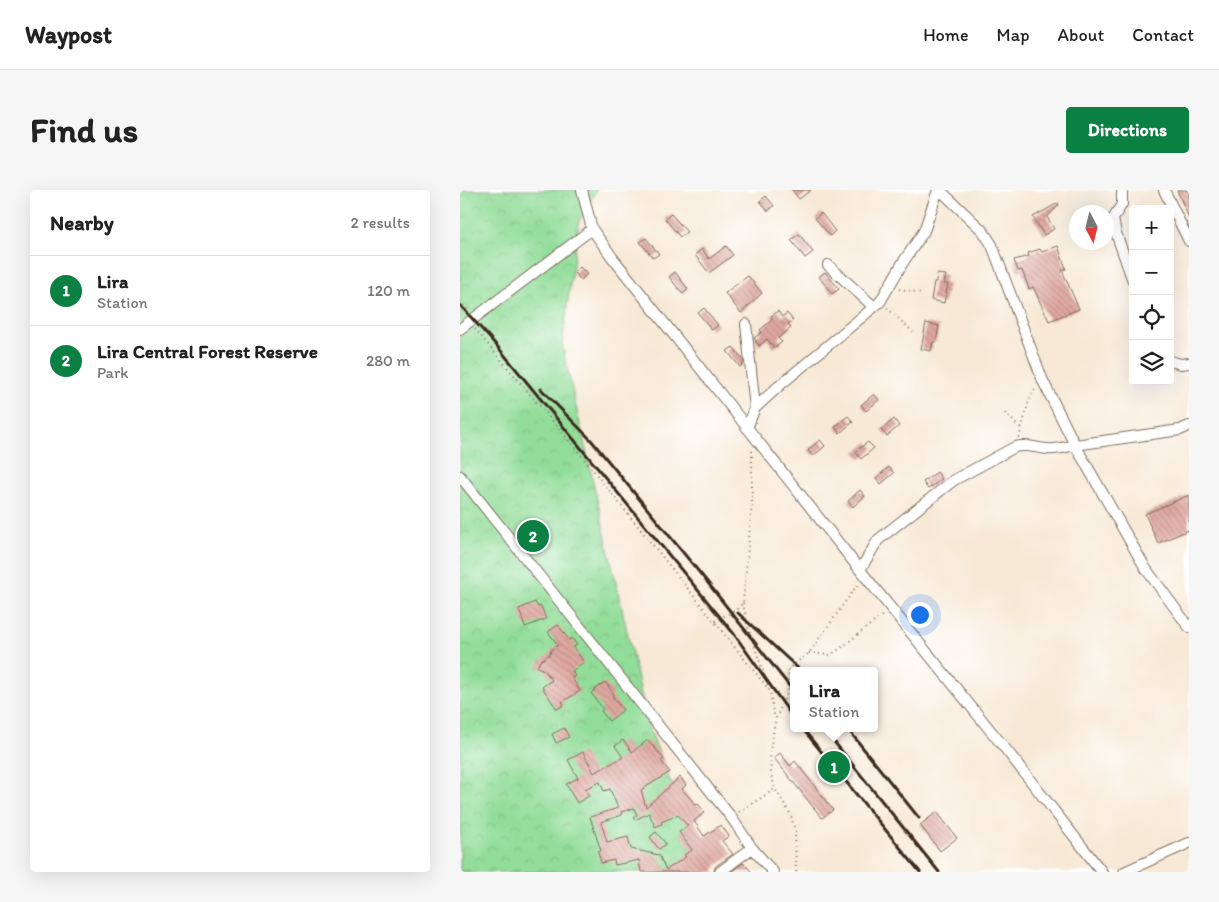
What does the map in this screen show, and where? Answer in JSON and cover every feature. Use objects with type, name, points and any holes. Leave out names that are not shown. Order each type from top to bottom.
[{"type":"street","points":[[582,190],[592,230],[749,431],[1102,872]]},
{"type":"street","points":[[755,408],[877,304],[924,231],[939,190],[984,231],[992,245],[1043,381],[1075,445],[1146,569],[1189,627]]},
{"type":"street","points":[[1122,190],[1122,204],[1113,219],[1129,270]]},
{"type":"street","points":[[1164,190],[1189,241]]},
{"type":"street","points":[[460,329],[592,230]]},
{"type":"street","points":[[828,265],[877,304]]},
{"type":"street","points":[[746,324],[755,408],[749,431]]},
{"type":"street","points":[[1174,362],[1189,364]]},
{"type":"street","points":[[862,573],[878,540],[954,480],[1015,447],[1024,445],[1044,449],[1058,449],[1180,430],[1189,426]]},
{"type":"street","points":[[460,476],[731,816],[752,848],[773,872]]},
{"type":"street","points":[[1124,872],[1189,843]]},
{"type":"street","points":[[720,872],[752,848]]},
{"type":"path","points":[[889,287],[922,293]]},
{"type":"path","points":[[460,301],[541,409],[572,444],[770,691]]},
{"type":"path","points":[[877,304],[913,332]]},
{"type":"path","points":[[1015,447],[1022,430],[1030,397],[1043,381]]},
{"type":"path","points":[[1005,413],[1022,430]]},
{"type":"path","points":[[749,431],[752,504],[743,603],[748,628],[770,691],[773,712],[776,718]]},
{"type":"path","points":[[790,667],[809,652],[862,573]]},
{"type":"path","points":[[714,622],[737,609],[743,603]]},
{"type":"path","points":[[809,652],[830,655],[872,625],[891,607]]},
{"type":"path","points":[[790,667],[787,696],[776,718],[770,751],[771,774],[775,789],[788,810],[795,831],[796,872]]},
{"type":"path","points":[[731,816],[775,789]]},
{"type":"green space","points":[[460,190],[597,190],[579,221],[562,345],[649,728],[707,872],[460,872]]},
{"type":"building","points":[[792,190],[811,190],[799,199]]},
{"type":"building","points":[[1177,190],[1189,190],[1189,218]]},
{"type":"building","points":[[766,196],[774,206],[768,211],[760,201]]},
{"type":"building","points":[[1058,203],[1059,205],[1047,217],[1054,229],[1044,235],[1033,217]]},
{"type":"building","points":[[821,213],[835,231],[830,236],[815,218]]},
{"type":"building","points":[[671,214],[687,232],[680,237],[665,219]]},
{"type":"building","points":[[799,234],[813,252],[805,258],[791,240]]},
{"type":"building","points":[[646,238],[659,254],[653,258],[640,242]]},
{"type":"building","points":[[726,246],[733,255],[709,273],[695,255],[702,249],[709,259]]},
{"type":"building","points":[[1058,246],[1066,269],[1062,270],[1079,309],[1049,321],[1033,287],[1029,289],[1022,270],[1018,271],[1014,260],[1029,256],[1028,253],[1040,249],[1042,252]]},
{"type":"building","points":[[580,267],[587,274],[581,280],[574,273]]},
{"type":"building","points":[[675,272],[688,289],[683,294],[669,277]]},
{"type":"building","points":[[825,272],[839,289],[832,294],[819,277]]},
{"type":"building","points":[[937,274],[946,275],[944,284],[948,284],[944,303],[931,300]]},
{"type":"building","points":[[748,276],[762,293],[741,313],[725,293]]},
{"type":"building","points":[[704,308],[718,325],[712,330],[698,313]]},
{"type":"building","points":[[778,311],[782,317],[787,313],[793,320],[788,324],[791,328],[778,338],[782,342],[774,348],[767,339],[759,346],[754,338],[762,332],[760,330],[773,319],[771,316]]},
{"type":"building","points":[[926,323],[939,326],[936,342],[933,342],[931,351],[921,349]]},
{"type":"building","points":[[733,347],[743,359],[743,364],[740,367],[727,351]]},
{"type":"building","points":[[874,394],[879,400],[866,411],[861,405]]},
{"type":"building","points":[[848,416],[853,422],[840,433],[835,427]]},
{"type":"building","points":[[894,419],[899,426],[887,436],[881,430]]},
{"type":"building","points":[[820,440],[825,446],[813,456],[808,450]]},
{"type":"building","points":[[868,442],[874,448],[861,459],[855,452]]},
{"type":"building","points":[[889,467],[894,473],[881,484],[876,478]]},
{"type":"building","points":[[937,472],[942,479],[928,489],[923,482]]},
{"type":"building","points":[[860,490],[865,496],[853,507],[848,501]]},
{"type":"building","points":[[1189,495],[1189,530],[1158,543],[1145,514]]},
{"type":"building","points":[[535,602],[538,607],[541,606],[546,619],[525,627],[519,609]]},
{"type":"building","points":[[558,625],[569,640],[572,638],[577,645],[573,647],[584,662],[572,671],[575,676],[572,678],[580,691],[562,702],[564,705],[557,709],[542,687],[552,680],[544,670],[537,667],[540,661],[558,645],[548,632]]},
{"type":"building","points":[[605,682],[614,694],[612,696],[623,710],[609,721],[591,693]]},
{"type":"building","points":[[564,728],[569,737],[556,743],[552,734]]},
{"type":"building","points":[[623,740],[632,752],[648,740],[664,759],[661,761],[670,772],[641,790],[646,807],[680,777],[686,785],[682,789],[705,812],[694,821],[704,836],[721,825],[729,836],[722,841],[733,854],[716,866],[713,872],[641,872],[639,860],[615,865],[614,860],[601,863],[598,852],[601,851],[590,817],[618,808],[610,789],[604,791],[600,782],[585,789],[589,796],[577,803],[566,784],[578,778],[568,760],[583,752],[594,773],[623,757],[615,746]],"holes":[[[634,808],[637,815],[633,818],[635,820],[649,813],[655,827],[662,824],[661,822],[678,815],[688,826],[679,832],[692,850],[684,855],[686,857],[666,870],[659,855],[631,849],[628,837],[607,842],[601,822],[622,815],[621,812]]]},
{"type":"building","points":[[780,753],[790,766],[795,761],[833,810],[822,818],[774,758]]},
{"type":"building","points":[[937,812],[957,838],[940,851],[920,825]]},
{"type":"building","points":[[656,832],[666,844],[659,849],[650,837]]},
{"type":"building","points":[[743,863],[752,872],[731,872]]},
{"type":"railway","points":[[460,305],[497,346],[734,634],[790,713]]},
{"type":"railway","points":[[541,389],[591,440],[790,687]]},
{"type":"railway","points":[[738,613],[797,667]]},
{"type":"railway","points":[[805,732],[920,872]]},
{"type":"railway","points":[[826,732],[939,872]]},
{"type":"railway","points":[[850,732],[919,818]]},
{"type":"place","name":"Lira Central Forest Reserve","points":[[533,536]]},
{"type":"place","name":"Lira","points":[[834,767]]}]
